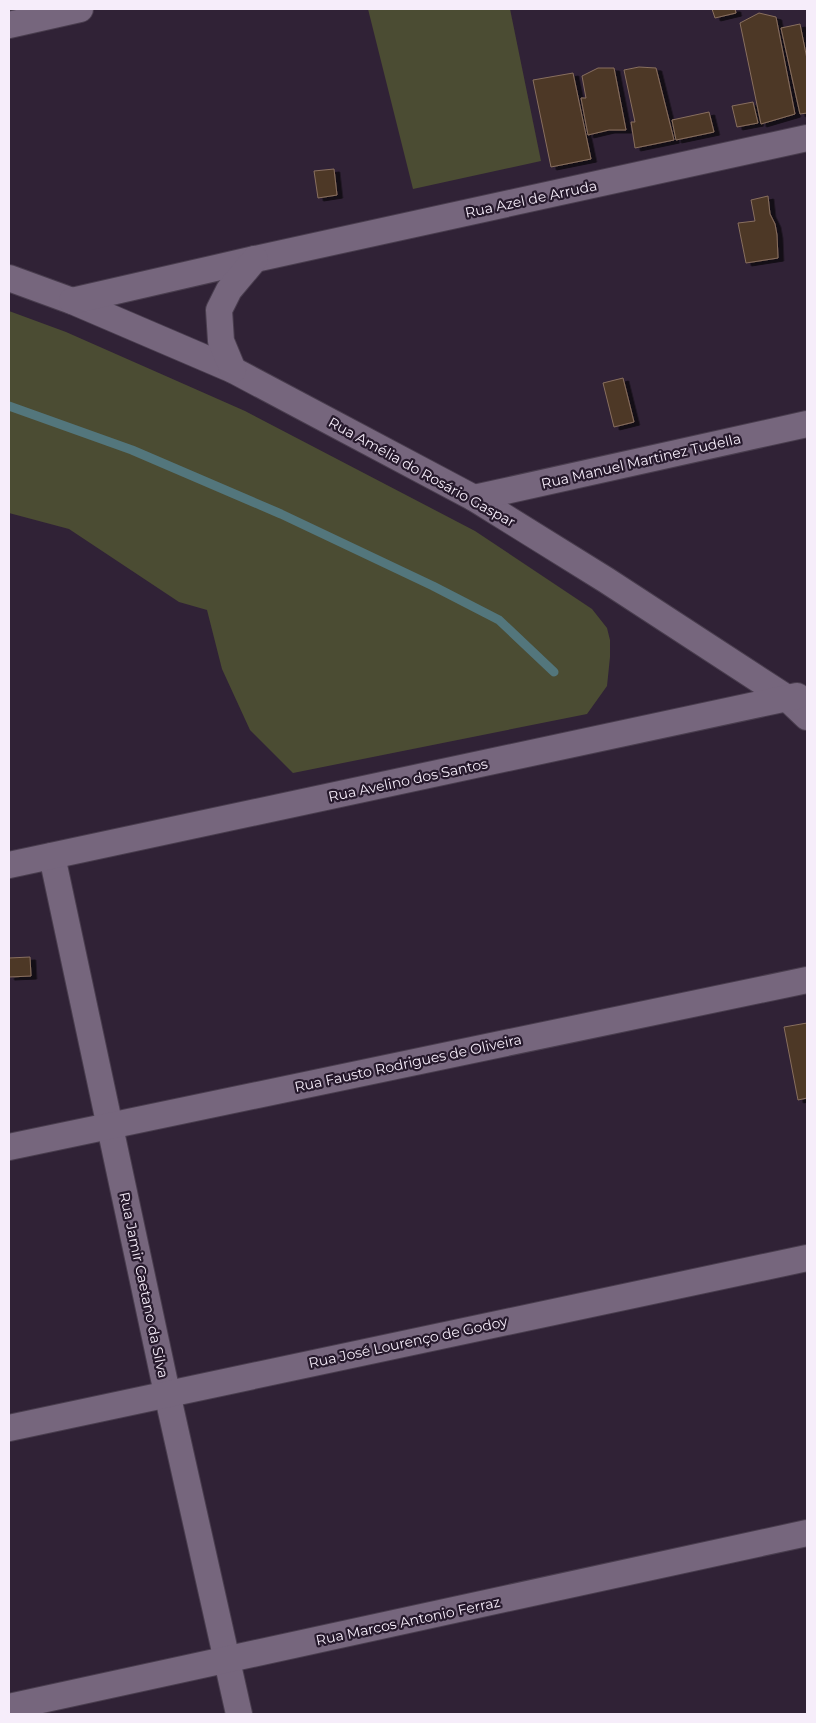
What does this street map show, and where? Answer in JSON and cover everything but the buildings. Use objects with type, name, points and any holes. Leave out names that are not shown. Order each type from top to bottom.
[{"type":"street","points":[[9,25],[80,9]]},
{"type":"street","name":"Rua Azel de Arruda","points":[[72,301],[807,138]]},
{"type":"street","points":[[234,370],[221,341],[219,310],[229,290],[255,259]]},
{"type":"street","name":"Rua Amélia do Rosário Gaspar","points":[[9,278],[72,301],[234,370],[474,498],[797,696],[807,717]]},
{"type":"street","name":"Rua Manuel Martinez Tudella","points":[[474,498],[807,424]]},
{"type":"street","name":"Rua Avelino dos Santos","points":[[9,865],[797,696]]},
{"type":"street","name":"Rua Jamir Caetano da Silva","points":[[52,856],[167,1393],[239,1714]]},
{"type":"street","name":"Rua Fausto Rodrigues de Oliveira","points":[[9,1147],[807,980]]},
{"type":"street","name":"Rua José Lourenço de Godoy","points":[[9,1428],[807,1258]]},
{"type":"street","name":"Rua Marcos Antonio Ferraz","points":[[9,1707],[807,1533]]},
{"type":"green space","points":[[368,9],[510,9],[541,161],[413,189]]},
{"type":"green space","points":[[9,311],[66,332],[245,411],[475,531],[592,609],[607,628],[610,640],[607,686],[587,714],[293,773],[250,730],[222,669],[207,610],[179,602],[69,529],[9,513]]},
{"type":"waterway","points":[[9,406],[132,450],[281,514],[433,586],[499,620],[554,672]]}]
